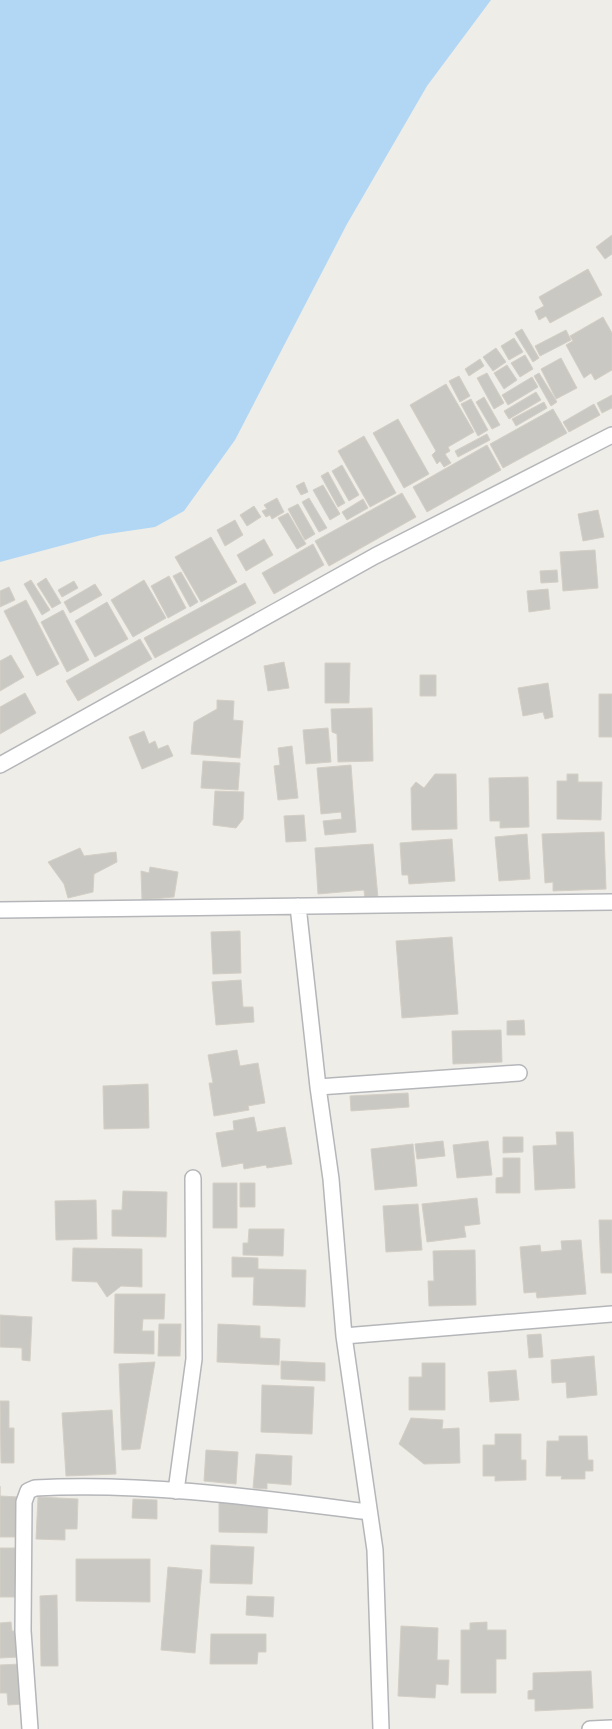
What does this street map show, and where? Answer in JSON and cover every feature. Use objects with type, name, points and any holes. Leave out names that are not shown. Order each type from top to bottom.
[{"type":"street","points":[[0,765],[375,556],[612,434]]},
{"type":"street","points":[[0,910],[612,902]]},
{"type":"street","points":[[298,906],[318,1087],[331,1179],[344,1336],[374,1550],[381,1729]]},
{"type":"street","points":[[318,1087],[519,1073]]},
{"type":"street","points":[[176,1491],[194,1359],[192,1178]]},
{"type":"street","points":[[344,1336],[612,1314]]},
{"type":"street","points":[[30,1729],[23,1631],[24,1502],[28,1491],[35,1488],[88,1485],[176,1491],[370,1512]]},
{"type":"street","points":[[590,1729],[612,1728]]},
{"type":"water","points":[[0,0],[491,0],[427,86],[347,224],[235,440],[184,511],[155,527],[101,535],[0,562]]},
{"type":"building","points":[[612,235],[612,254],[605,259],[596,247]]},
{"type":"building","points":[[588,269],[602,295],[550,323],[546,316],[539,320],[535,311],[544,306],[539,297]]},
{"type":"building","points":[[603,317],[612,333],[612,370],[595,380],[591,373],[584,378],[566,345],[573,341],[570,336]]},
{"type":"building","points":[[522,329],[539,358],[533,362],[515,333]]},
{"type":"building","points":[[566,330],[571,340],[540,356],[535,346]]},
{"type":"building","points":[[514,338],[523,352],[509,360],[501,346]]},
{"type":"building","points":[[496,348],[506,362],[493,371],[483,357]]},
{"type":"building","points":[[525,355],[533,369],[520,377],[511,363]]},
{"type":"building","points":[[561,358],[577,388],[556,399],[541,369]]},
{"type":"building","points":[[480,359],[484,366],[469,376],[465,369]]},
{"type":"building","points":[[507,365],[517,380],[504,389],[494,373]]},
{"type":"building","points":[[487,373],[504,403],[494,409],[477,378]]},
{"type":"building","points":[[539,373],[557,402],[551,406],[534,376]]},
{"type":"building","points":[[459,376],[470,396],[460,402],[449,381]]},
{"type":"building","points":[[532,377],[538,387],[508,405],[502,395]]},
{"type":"building","points":[[446,384],[474,432],[448,447],[450,451],[445,454],[451,463],[444,467],[440,461],[437,464],[432,455],[436,451],[410,405]]},
{"type":"building","points":[[536,392],[541,400],[509,419],[504,411]]},
{"type":"building","points":[[612,395],[612,408],[602,413],[597,403]]},
{"type":"building","points":[[484,397],[500,425],[492,429],[476,402]]},
{"type":"building","points":[[471,399],[488,430],[478,436],[461,404]]},
{"type":"building","points":[[544,402],[547,408],[516,426],[512,419]]},
{"type":"building","points":[[594,404],[600,415],[569,432],[563,422]]},
{"type":"building","points":[[553,409],[567,433],[503,468],[490,444]]},
{"type":"building","points":[[398,419],[429,474],[404,488],[373,433]]},
{"type":"building","points":[[487,434],[490,440],[458,457],[455,451]]},
{"type":"building","points":[[364,436],[396,493],[370,507],[338,451]]},
{"type":"building","points":[[487,445],[501,470],[427,512],[413,487]]},
{"type":"building","points":[[342,465],[359,495],[349,501],[332,471]]},
{"type":"building","points":[[328,472],[345,503],[338,507],[321,476]]},
{"type":"building","points":[[304,482],[308,492],[301,495],[296,486]]},
{"type":"building","points":[[323,485],[340,514],[330,520],[313,490]]},
{"type":"building","points":[[402,493],[416,517],[329,566],[315,541]]},
{"type":"building","points":[[277,498],[284,512],[272,519],[270,515],[266,517],[262,511],[267,509],[264,505]]},
{"type":"building","points":[[309,498],[327,528],[319,532],[302,502]]},
{"type":"building","points":[[363,499],[368,508],[347,520],[342,512]]},
{"type":"building","points":[[298,504],[315,534],[305,540],[288,509]]},
{"type":"building","points":[[254,506],[261,517],[247,526],[240,515]]},
{"type":"building","points":[[598,510],[604,537],[583,541],[578,514]]},
{"type":"building","points":[[288,513],[306,544],[297,549],[278,518]]},
{"type":"building","points":[[235,520],[243,535],[225,546],[217,530]]},
{"type":"building","points":[[211,537],[237,582],[201,602],[175,557]]},
{"type":"building","points":[[264,539],[273,555],[246,571],[237,555]]},
{"type":"building","points":[[313,544],[324,565],[274,594],[262,573]]},
{"type":"building","points":[[595,550],[598,588],[563,591],[560,552]]},
{"type":"building","points":[[557,570],[558,582],[541,583],[540,571]]},
{"type":"building","points":[[181,572],[198,602],[190,607],[173,576]]},
{"type":"building","points":[[169,576],[186,608],[168,618],[151,586]]},
{"type":"building","points":[[46,578],[61,603],[52,608],[37,584]]},
{"type":"building","points":[[31,580],[50,610],[42,615],[24,584]]},
{"type":"building","points":[[144,580],[166,618],[133,637],[111,600]]},
{"type":"building","points":[[74,581],[78,588],[62,597],[58,590]]},
{"type":"building","points":[[245,583],[256,603],[155,658],[144,638]]},
{"type":"building","points":[[95,584],[102,595],[70,613],[64,602]]},
{"type":"building","points":[[9,587],[15,600],[0,607],[0,591]]},
{"type":"building","points":[[548,589],[550,609],[529,612],[527,591]]},
{"type":"building","points":[[26,600],[59,664],[37,676],[4,611]]},
{"type":"building","points":[[107,602],[128,639],[95,657],[75,621]]},
{"type":"building","points":[[63,610],[89,660],[67,672],[41,622]]},
{"type":"building","points":[[140,639],[152,659],[78,701],[66,681]]},
{"type":"building","points":[[11,655],[24,677],[0,691],[0,661]]},
{"type":"building","points":[[284,662],[289,688],[268,691],[264,666]]},
{"type":"building","points":[[325,663],[350,663],[349,703],[325,703]]},
{"type":"building","points":[[420,675],[436,675],[436,696],[420,696]]},
{"type":"building","points":[[548,683],[553,717],[545,719],[543,712],[523,716],[518,688]]},
{"type":"building","points":[[25,693],[36,713],[0,734],[0,707]]},
{"type":"building","points":[[599,694],[612,694],[612,737],[599,737]]},
{"type":"building","points":[[217,700],[234,701],[233,720],[243,721],[240,758],[191,754],[194,722],[217,709]]},
{"type":"building","points":[[372,708],[373,761],[338,762],[337,734],[332,732],[331,709]]},
{"type":"building","points":[[328,728],[331,762],[306,764],[303,730]]},
{"type":"building","points":[[144,731],[149,744],[155,741],[158,749],[168,745],[173,756],[142,769],[129,737]]},
{"type":"building","points":[[292,746],[298,798],[278,800],[274,766],[280,765],[278,748]]},
{"type":"building","points":[[203,761],[240,763],[238,790],[201,788]]},
{"type":"building","points":[[351,765],[356,832],[325,835],[323,821],[342,819],[341,812],[321,814],[317,768]]},
{"type":"building","points":[[435,774],[456,774],[457,829],[412,830],[411,788],[416,782],[424,788]]},
{"type":"building","points":[[567,774],[578,774],[578,782],[602,782],[601,820],[557,819],[557,781],[567,781]]},
{"type":"building","points":[[528,777],[529,827],[500,828],[500,821],[490,821],[489,778]]},
{"type":"building","points":[[215,791],[244,792],[243,819],[236,828],[213,825]]},
{"type":"building","points":[[304,815],[306,841],[286,842],[284,816]]},
{"type":"building","points":[[604,832],[606,889],[553,891],[553,882],[545,883],[542,834]]},
{"type":"building","points":[[527,834],[530,879],[499,881],[495,837]]},
{"type":"building","points":[[452,839],[455,881],[409,884],[408,875],[402,875],[400,843]]},
{"type":"building","points":[[373,844],[378,898],[365,900],[364,890],[318,894],[315,848]]},
{"type":"building","points":[[80,848],[84,856],[116,852],[117,862],[94,874],[93,892],[68,898],[64,884],[48,862]]},
{"type":"building","points":[[150,867],[178,872],[174,897],[142,900],[141,871],[149,873]]},
{"type":"building","points":[[240,931],[241,973],[213,974],[211,932]]},
{"type":"building","points":[[452,937],[458,1014],[402,1018],[396,941]]},
{"type":"building","points":[[241,980],[243,1007],[253,1007],[254,1022],[216,1025],[212,982]]},
{"type":"building","points":[[524,1020],[525,1035],[507,1035],[507,1021]]},
{"type":"building","points":[[501,1030],[502,1062],[453,1064],[452,1031]]},
{"type":"building","points":[[237,1050],[240,1066],[258,1063],[265,1103],[248,1106],[249,1110],[214,1116],[209,1083],[213,1083],[208,1055]]},
{"type":"building","points":[[148,1084],[149,1128],[104,1129],[103,1086]]},
{"type":"building","points":[[408,1093],[409,1107],[351,1111],[350,1096]]},
{"type":"building","points":[[254,1117],[257,1132],[285,1127],[292,1164],[267,1168],[266,1165],[244,1169],[243,1163],[222,1167],[216,1133],[234,1130],[233,1121]]},
{"type":"building","points":[[556,1132],[573,1132],[575,1188],[535,1190],[533,1146],[557,1145]]},
{"type":"building","points":[[503,1137],[523,1137],[523,1152],[503,1153]]},
{"type":"building","points":[[443,1141],[445,1156],[417,1159],[415,1144]]},
{"type":"building","points":[[488,1141],[492,1175],[457,1178],[453,1145]]},
{"type":"building","points":[[413,1144],[417,1186],[375,1190],[371,1149]]},
{"type":"building","points":[[503,1158],[520,1158],[520,1193],[496,1193],[496,1178],[503,1177]]},
{"type":"building","points":[[213,1183],[237,1183],[237,1228],[213,1228]]},
{"type":"building","points":[[240,1183],[255,1183],[255,1207],[240,1207]]},
{"type":"building","points":[[123,1191],[167,1192],[166,1237],[112,1236],[112,1210],[122,1210]]},
{"type":"building","points":[[477,1198],[480,1224],[464,1226],[466,1237],[427,1242],[422,1204]]},
{"type":"building","points":[[96,1200],[97,1239],[56,1240],[55,1201]]},
{"type":"building","points":[[418,1204],[422,1250],[386,1252],[383,1206]]},
{"type":"building","points":[[599,1220],[612,1220],[612,1273],[601,1273]]},
{"type":"building","points":[[249,1229],[284,1229],[283,1256],[243,1255],[243,1243],[248,1243]]},
{"type":"building","points":[[581,1240],[586,1294],[537,1298],[536,1292],[524,1293],[520,1247],[540,1245],[541,1252],[562,1250],[561,1241]]},
{"type":"building","points":[[73,1248],[142,1249],[142,1287],[121,1286],[107,1297],[97,1282],[72,1281]]},
{"type":"building","points":[[475,1250],[476,1305],[429,1306],[428,1281],[434,1281],[433,1251]]},
{"type":"building","points":[[232,1257],[258,1258],[258,1269],[306,1270],[305,1307],[253,1305],[254,1277],[232,1277]]},
{"type":"building","points":[[115,1294],[165,1294],[164,1319],[143,1319],[142,1331],[154,1331],[154,1354],[114,1353]]},
{"type":"building","points":[[0,1315],[32,1317],[30,1361],[22,1360],[22,1348],[0,1347]]},
{"type":"building","points":[[159,1324],[181,1324],[180,1356],[158,1356]]},
{"type":"building","points":[[218,1324],[260,1326],[260,1338],[280,1339],[279,1365],[217,1362]]},
{"type":"building","points":[[541,1334],[543,1357],[529,1358],[527,1335]]},
{"type":"building","points":[[594,1356],[597,1395],[567,1398],[566,1382],[552,1383],[551,1360]]},
{"type":"building","points":[[281,1361],[325,1363],[325,1381],[281,1379]]},
{"type":"building","points":[[155,1362],[140,1449],[122,1450],[119,1364]]},
{"type":"building","points":[[422,1363],[445,1363],[445,1410],[409,1410],[409,1377],[422,1377]]},
{"type":"building","points":[[516,1370],[519,1400],[490,1402],[488,1372]]},
{"type":"building","points":[[262,1385],[314,1387],[312,1434],[261,1432]]},
{"type":"building","points":[[0,1401],[9,1401],[9,1428],[14,1428],[14,1463],[1,1463]]},
{"type":"building","points":[[112,1410],[116,1474],[66,1476],[62,1413]]},
{"type":"building","points":[[411,1418],[443,1420],[442,1429],[459,1428],[460,1463],[424,1464],[399,1444]]},
{"type":"building","points":[[495,1434],[521,1434],[521,1460],[526,1460],[526,1480],[495,1481],[495,1476],[483,1476],[483,1445],[495,1445]]},
{"type":"building","points":[[559,1436],[587,1436],[588,1460],[593,1460],[593,1471],[585,1471],[585,1479],[561,1479],[562,1476],[546,1476],[547,1441],[559,1441]]},
{"type":"building","points":[[206,1450],[238,1452],[236,1484],[204,1481]]},
{"type":"building","points":[[256,1454],[292,1456],[291,1485],[267,1483],[267,1489],[253,1488]]},
{"type":"building","points":[[0,1496],[19,1497],[17,1537],[0,1537]]},
{"type":"building","points":[[38,1497],[78,1499],[77,1529],[65,1529],[65,1540],[36,1539]]},
{"type":"building","points":[[133,1499],[157,1500],[157,1519],[132,1518]]},
{"type":"building","points":[[219,1502],[268,1503],[267,1533],[219,1532]]},
{"type":"building","points":[[211,1545],[254,1547],[252,1584],[210,1583]]},
{"type":"building","points":[[0,1548],[16,1548],[17,1597],[0,1597]]},
{"type":"building","points":[[76,1559],[150,1559],[150,1602],[76,1601]]},
{"type":"building","points":[[168,1567],[202,1570],[195,1653],[161,1650]]},
{"type":"building","points":[[57,1595],[58,1666],[41,1666],[40,1596]]},
{"type":"building","points":[[247,1596],[274,1597],[273,1617],[246,1615]]},
{"type":"building","points":[[11,1622],[12,1631],[17,1631],[19,1657],[0,1658],[0,1623]]},
{"type":"building","points":[[487,1622],[487,1630],[506,1630],[506,1659],[496,1659],[496,1693],[461,1693],[461,1630],[470,1630],[470,1623]]},
{"type":"building","points":[[401,1626],[438,1628],[437,1660],[449,1660],[448,1685],[436,1684],[435,1698],[398,1696]]},
{"type":"building","points":[[211,1634],[266,1634],[266,1652],[258,1652],[257,1664],[210,1664]]},
{"type":"building","points":[[21,1664],[24,1704],[8,1705],[7,1693],[0,1693],[0,1665]]},
{"type":"building","points":[[591,1671],[593,1708],[535,1711],[535,1699],[528,1699],[528,1691],[533,1690],[533,1673]]}]
